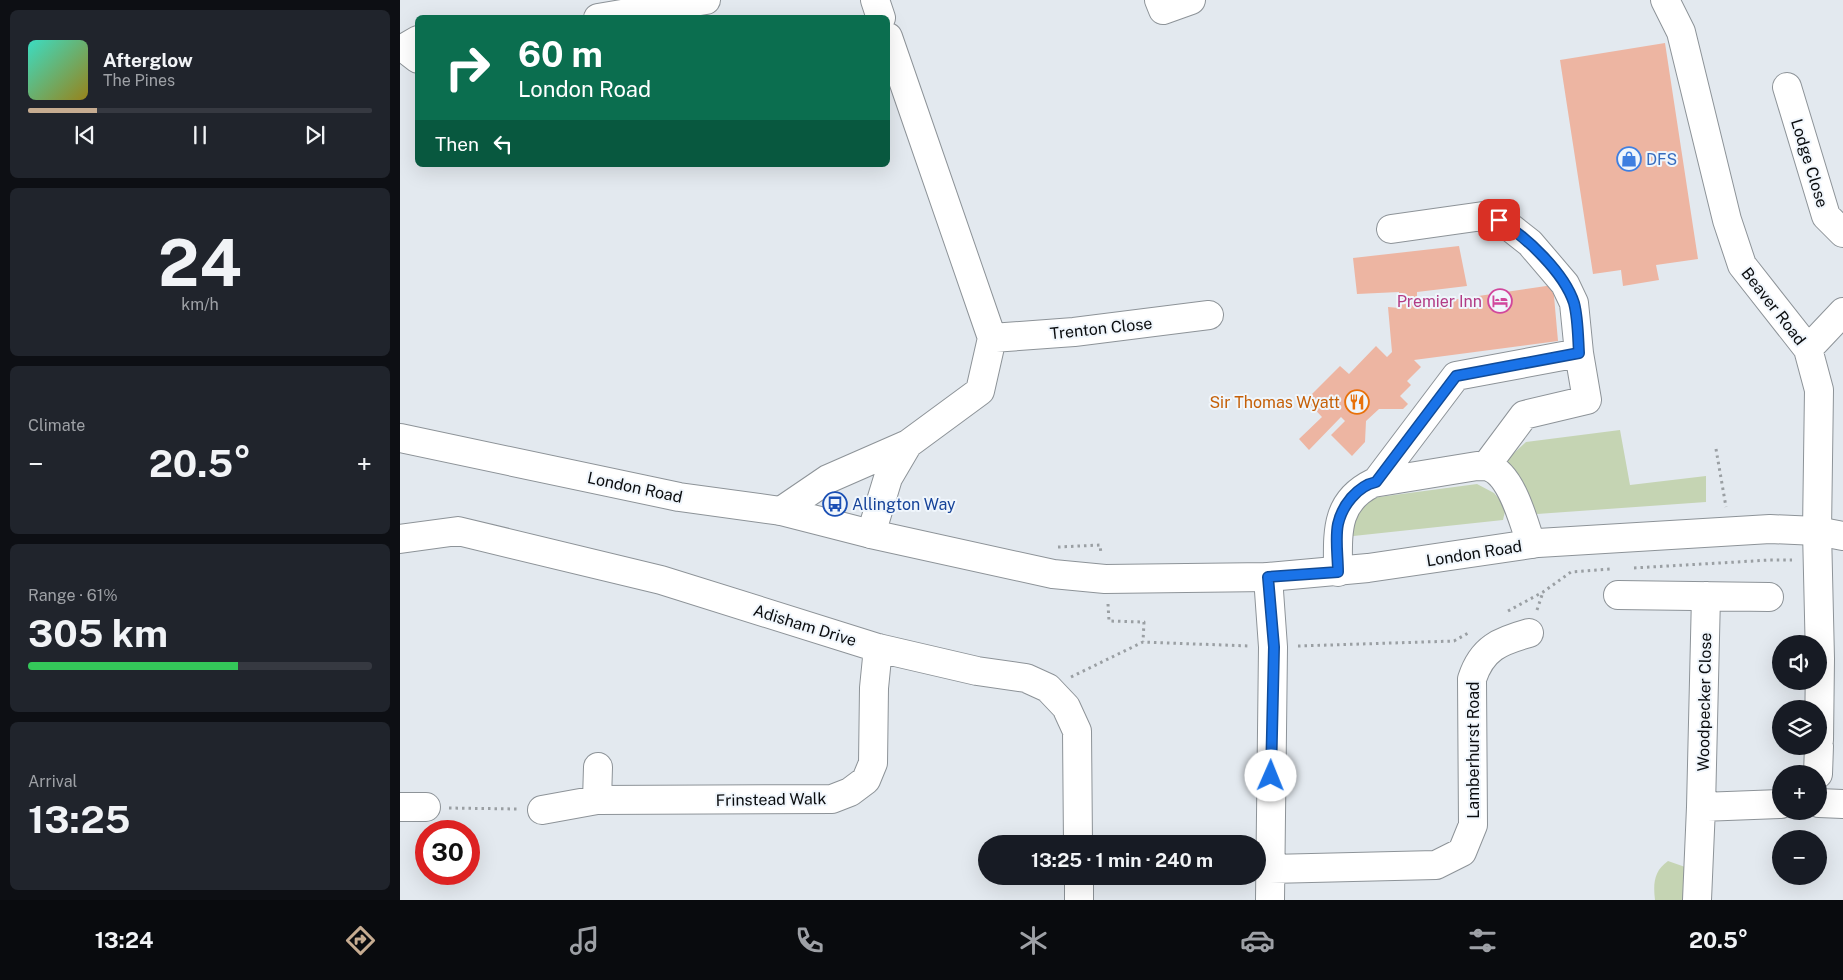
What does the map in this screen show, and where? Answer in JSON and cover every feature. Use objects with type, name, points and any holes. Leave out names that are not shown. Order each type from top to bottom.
[{"type":"street","points":[[616,15],[706,0]]},
{"type":"street","points":[[875,0],[880,15]]},
{"type":"street","points":[[1159,0],[1163,10],[1191,0]]},
{"type":"street","name":"Beaver Road","points":[[1665,0],[1681,32],[1726,220],[1742,266],[1808,349],[1819,390],[1817,531],[1820,700]]},
{"type":"street","points":[[415,42],[404,48],[415,57]]},
{"type":"street","points":[[781,511],[828,479],[908,444],[980,391],[992,338],[890,43]]},
{"type":"street","name":"Lodge Close","points":[[1787,87],[1826,216],[1843,234]]},
{"type":"street","points":[[1391,229],[1482,216],[1499,220],[1530,243],[1565,284],[1574,303],[1579,353],[1587,400],[1524,414],[1486,466]]},
{"type":"street","points":[[1808,349],[1843,312]]},
{"type":"street","name":"Trenton Close","points":[[992,338],[1074,332],[1209,315]]},
{"type":"street","points":[[1376,482],[1456,376],[1579,353]]},
{"type":"street","name":"London Road","points":[[400,438],[680,497],[781,511],[871,534],[1053,574],[1105,579],[1268,577],[1338,572],[1531,544],[1770,529],[1817,531],[1843,536]]},
{"type":"street","points":[[871,534],[888,478],[908,444]]},
{"type":"street","points":[[1338,572],[1338,525],[1351,498],[1362,488],[1376,482],[1477,466],[1490,467],[1504,479],[1515,497],[1531,544]]},
{"type":"street","name":"Adisham Drive","points":[[400,539],[458,530],[661,580],[878,648],[977,671],[1026,678],[1048,688],[1066,706],[1077,731],[1078,835]]},
{"type":"street","points":[[1268,577],[1274,647],[1270,900]]},
{"type":"street","points":[[1619,582],[1706,596],[1770,597]]},
{"type":"street","name":"Woodpecker Close","points":[[1696,900],[1701,807],[1706,596]]},
{"type":"street","name":"Lamberhurst Road","points":[[1270,869],[1436,865],[1462,852],[1474,825],[1472,679],[1476,666],[1486,653],[1502,641],[1529,633]]},
{"type":"street","name":"Frinstead Walk","points":[[542,810],[597,800],[832,799],[850,792],[866,780],[873,763],[874,688],[878,648]]},
{"type":"street","points":[[597,800],[598,767]]},
{"type":"street","points":[[1827,803],[1843,804]]},
{"type":"street","points":[[1701,807],[1772,804]]},
{"type":"street","points":[[1079,885],[1079,900]]},
{"type":"path","points":[[1716,448],[1730,533]]},
{"type":"path","points":[[1630,568],[1770,560],[1818,561]]},
{"type":"path","points":[[1503,614],[1543,592],[1571,572],[1619,582]]},
{"type":"path","points":[[1105,579],[1109,621],[1144,622],[1143,642]]},
{"type":"path","points":[[1048,688],[1143,642],[1274,647],[1454,641],[1478,628]]},
{"type":"path","points":[[413,807],[542,810]]},
{"type":"green space","points":[[1620,430],[1630,485],[1706,476],[1706,502],[1537,514],[1504,462],[1526,442]]},
{"type":"green space","points":[[1477,484],[1494,493],[1506,507],[1503,520],[1344,537],[1364,499]]},
{"type":"green space","points":[[1668,861],[1688,868],[1687,900],[1655,900],[1654,888],[1657,873]]},
{"type":"building","name":"DFS","points":[[1665,43],[1698,259],[1656,265],[1659,280],[1623,286],[1621,270],[1593,274],[1560,60]]},
{"type":"building","name":"Premier Inn","points":[[1459,246],[1467,286],[1417,292],[1417,305],[1553,285],[1558,341],[1414,360],[1421,367],[1407,381],[1411,385],[1400,396],[1408,404],[1403,409],[1379,409],[1366,421],[1365,442],[1352,456],[1331,435],[1345,421],[1341,417],[1309,450],[1299,439],[1322,417],[1306,400],[1340,366],[1349,374],[1376,346],[1387,357],[1392,352],[1388,307],[1399,308],[1399,292],[1357,294],[1353,258]]},
{"type":"place","name":"DFS","points":[[1629,159]]},
{"type":"place","name":"Premier Inn","points":[[1500,301]]},
{"type":"place","name":"Sir Thomas Wyatt","points":[[1357,402]]},
{"type":"place","name":"Allington Way","points":[[835,504]]},
{"type":"route","points":[[1271,776],[1274,647],[1268,577],[1338,572],[1338,525],[1351,498],[1362,488],[1376,482],[1456,376],[1579,353],[1574,303],[1565,284],[1530,243],[1499,220]]}]
